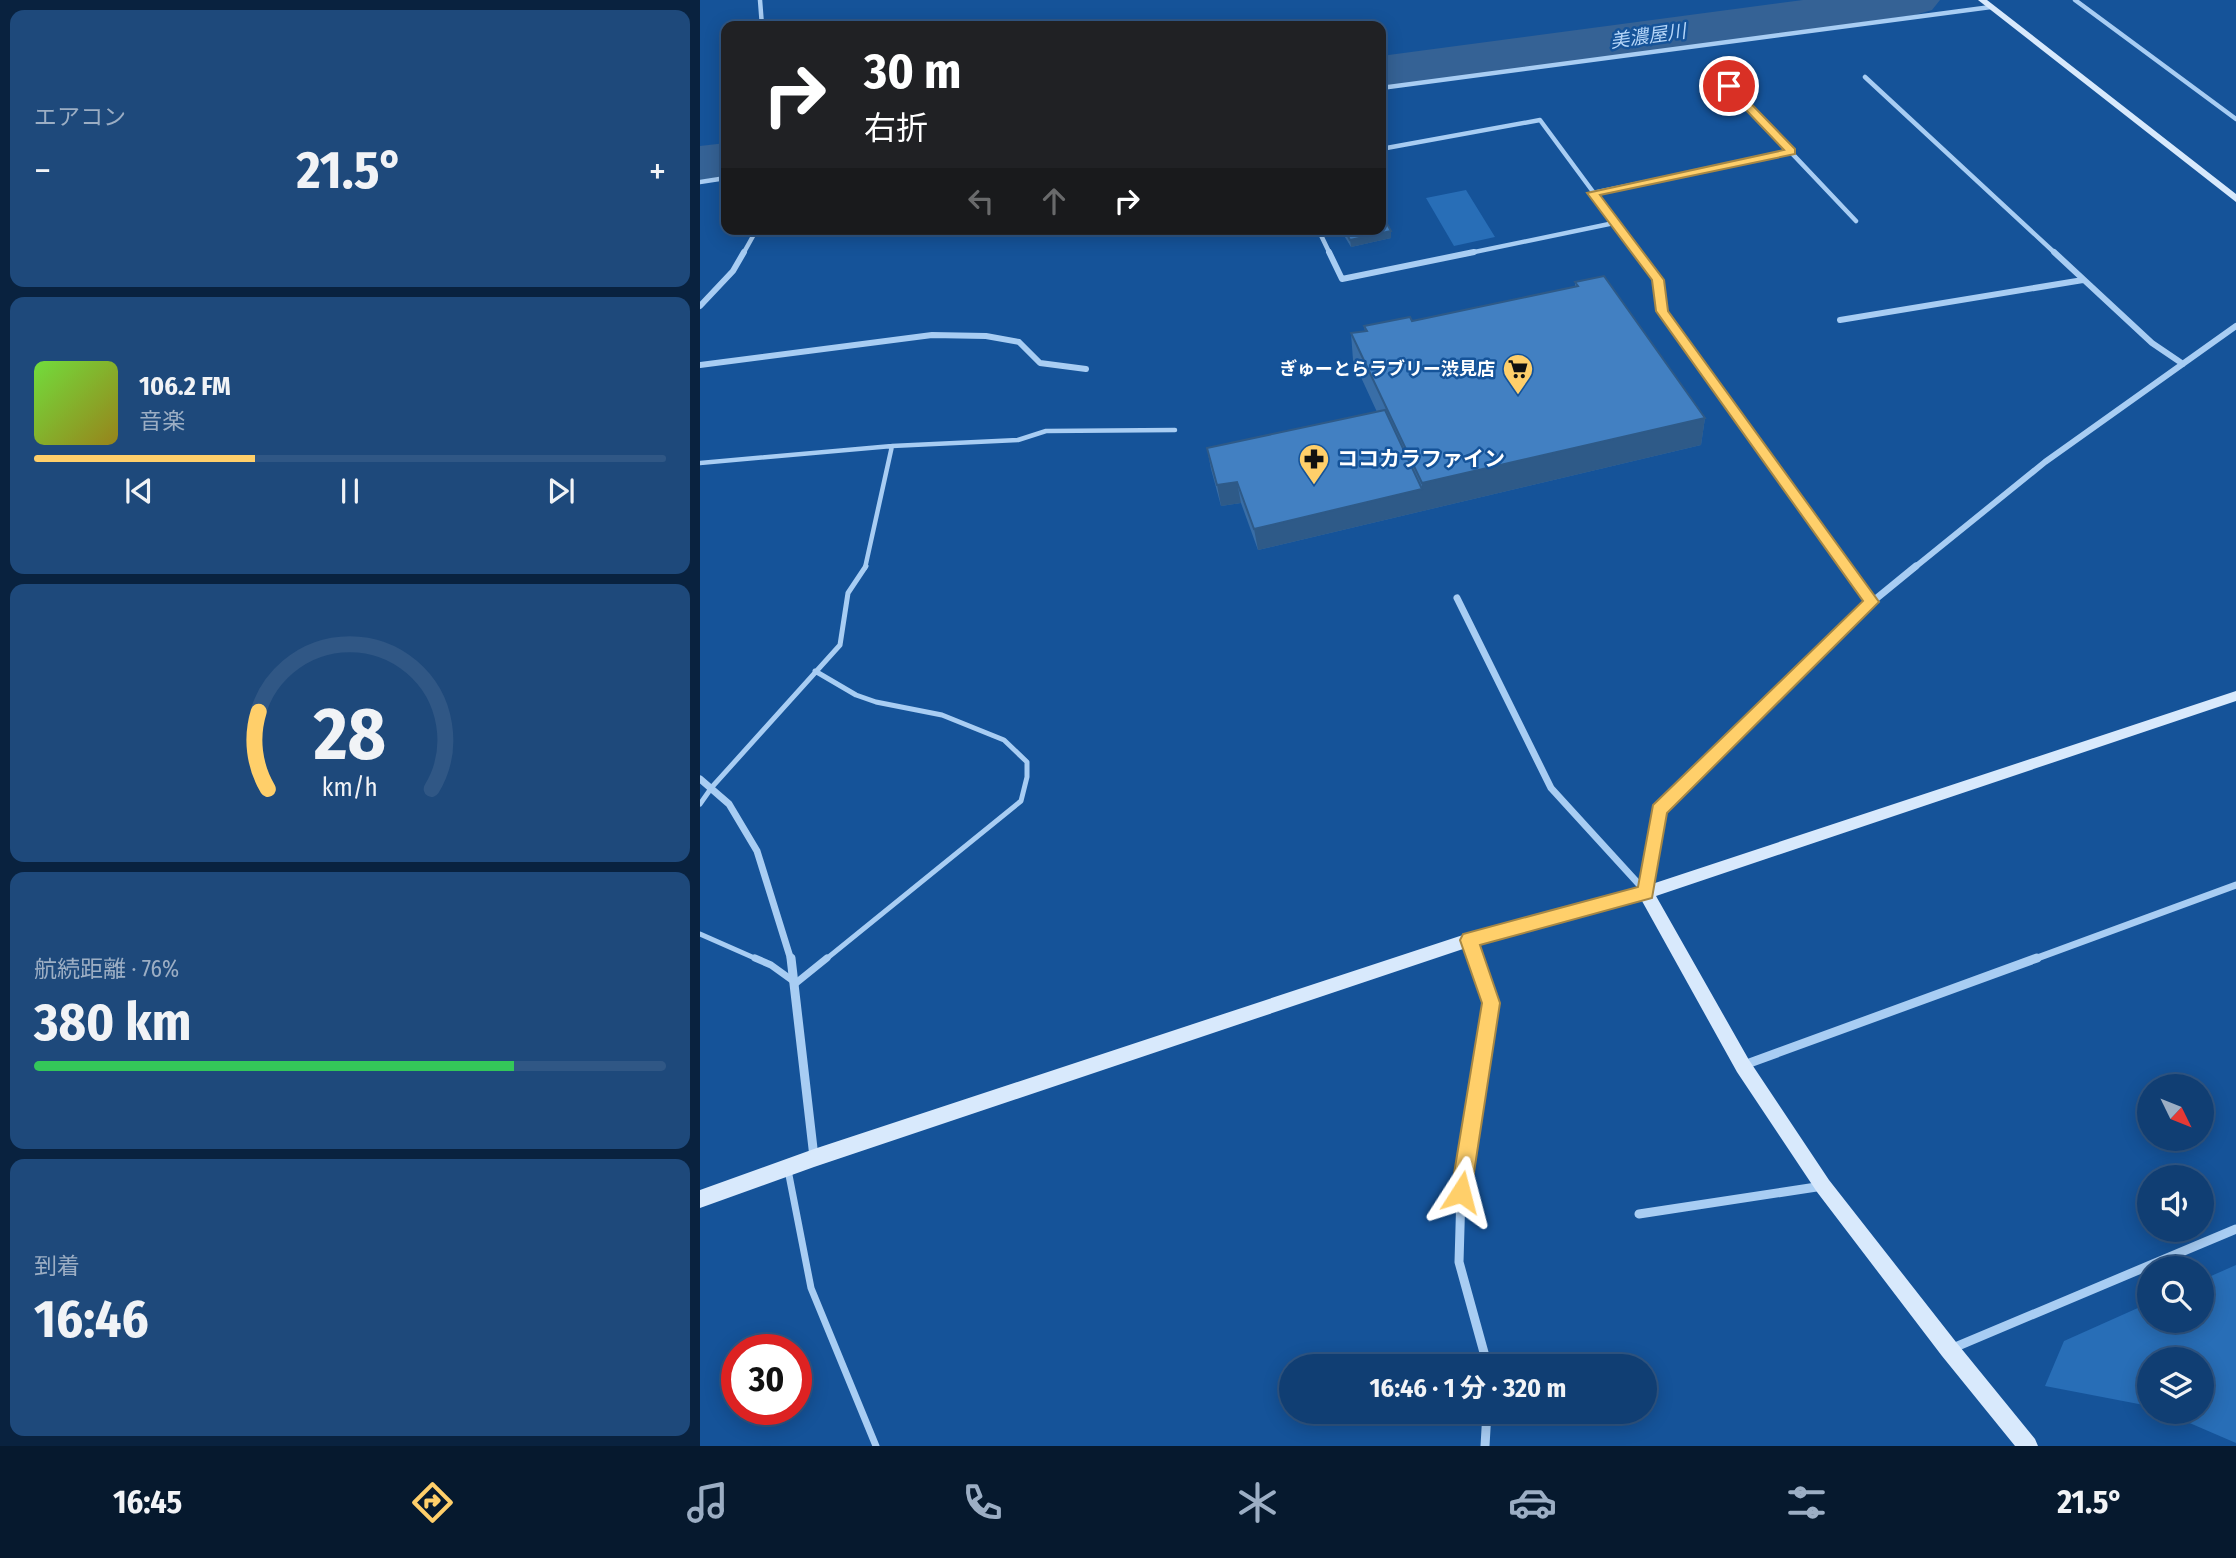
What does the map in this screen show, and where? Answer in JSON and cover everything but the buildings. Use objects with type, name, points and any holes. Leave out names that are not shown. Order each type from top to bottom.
[{"type":"street","points":[[760,0],[762,21]]},
{"type":"street","points":[[1982,0],[2236,199]]},
{"type":"street","points":[[2075,0],[2236,120]]},
{"type":"street","points":[[1386,87],[1991,7]]},
{"type":"street","points":[[1713,70],[1856,220]]},
{"type":"street","points":[[1865,77],[2152,343],[2183,364]]},
{"type":"street","points":[[1386,148],[1540,120],[1658,280],[1662,311],[1872,602]]},
{"type":"street","points":[[1592,193],[1791,152]]},
{"type":"street","points":[[700,182],[721,179]]},
{"type":"street","points":[[1321,235],[1342,279],[1614,223]]},
{"type":"street","points":[[700,306],[733,271],[754,235]]},
{"type":"street","points":[[1840,320],[2083,280]]},
{"type":"street","points":[[1646,893],[1659,810],[1872,602],[2045,462],[2236,326]]},
{"type":"street","points":[[700,365],[932,335],[972,336],[1019,342],[1027,357],[1036,364],[1086,369]]},
{"type":"street","points":[[1457,598],[1551,788],[1646,893],[1743,1066],[1823,1186],[2028,1446]]},
{"type":"street","points":[[700,1199],[787,1167],[1469,940],[1646,893],[2236,696]]},
{"type":"street","points":[[700,779],[729,804],[757,851],[796,984],[814,1158]]},
{"type":"street","points":[[1743,1066],[2236,885]]},
{"type":"street","points":[[1469,940],[1491,1003],[1461,1192],[1459,1262],[1484,1354]]},
{"type":"street","points":[[1639,1214],[1823,1186]]},
{"type":"street","points":[[1949,1349],[2236,1229]]},
{"type":"street","points":[[1485,1446],[1486,1424]]},
{"type":"lane","points":[[700,463],[892,446],[1018,440],[1046,431],[1175,430]]},
{"type":"lane","points":[[700,804],[712,787],[840,645],[848,593],[866,566],[892,446]]},
{"type":"lane","points":[[700,934],[771,965],[796,984],[1021,801],[1027,778],[1027,762],[1004,740],[942,715],[876,702],[856,695],[815,671]]},
{"type":"lane","points":[[787,1167],[811,1288],[876,1446]]},
{"type":"shaded area","points":[[1466,190],[1495,237],[1454,246],[1426,198]]},
{"type":"shaded area","points":[[2236,1265],[2236,1443],[2192,1424],[2214,1424],[2214,1347],[2137,1347],[2137,1404],[2045,1386],[2064,1341],[2137,1308],[2137,1333],[2214,1333],[2214,1275]]},
{"type":"waterway","name":"美濃屋川","points":[[1386,71],[1915,0]]},
{"type":"waterway","name":"美濃屋川","points":[[700,163],[721,161]]},
{"type":"place","name":"ぎゅーとらラブリー渋見店","points":[[1518,396]]},
{"type":"place","name":"ココカラファイン","points":[[1314,486]]},
{"type":"route","points":[[1461,1192],[1491,1003],[1469,940],[1646,893],[1659,810],[1872,602],[1662,311],[1658,280],[1592,193],[1791,152],[1729,86]]}]
